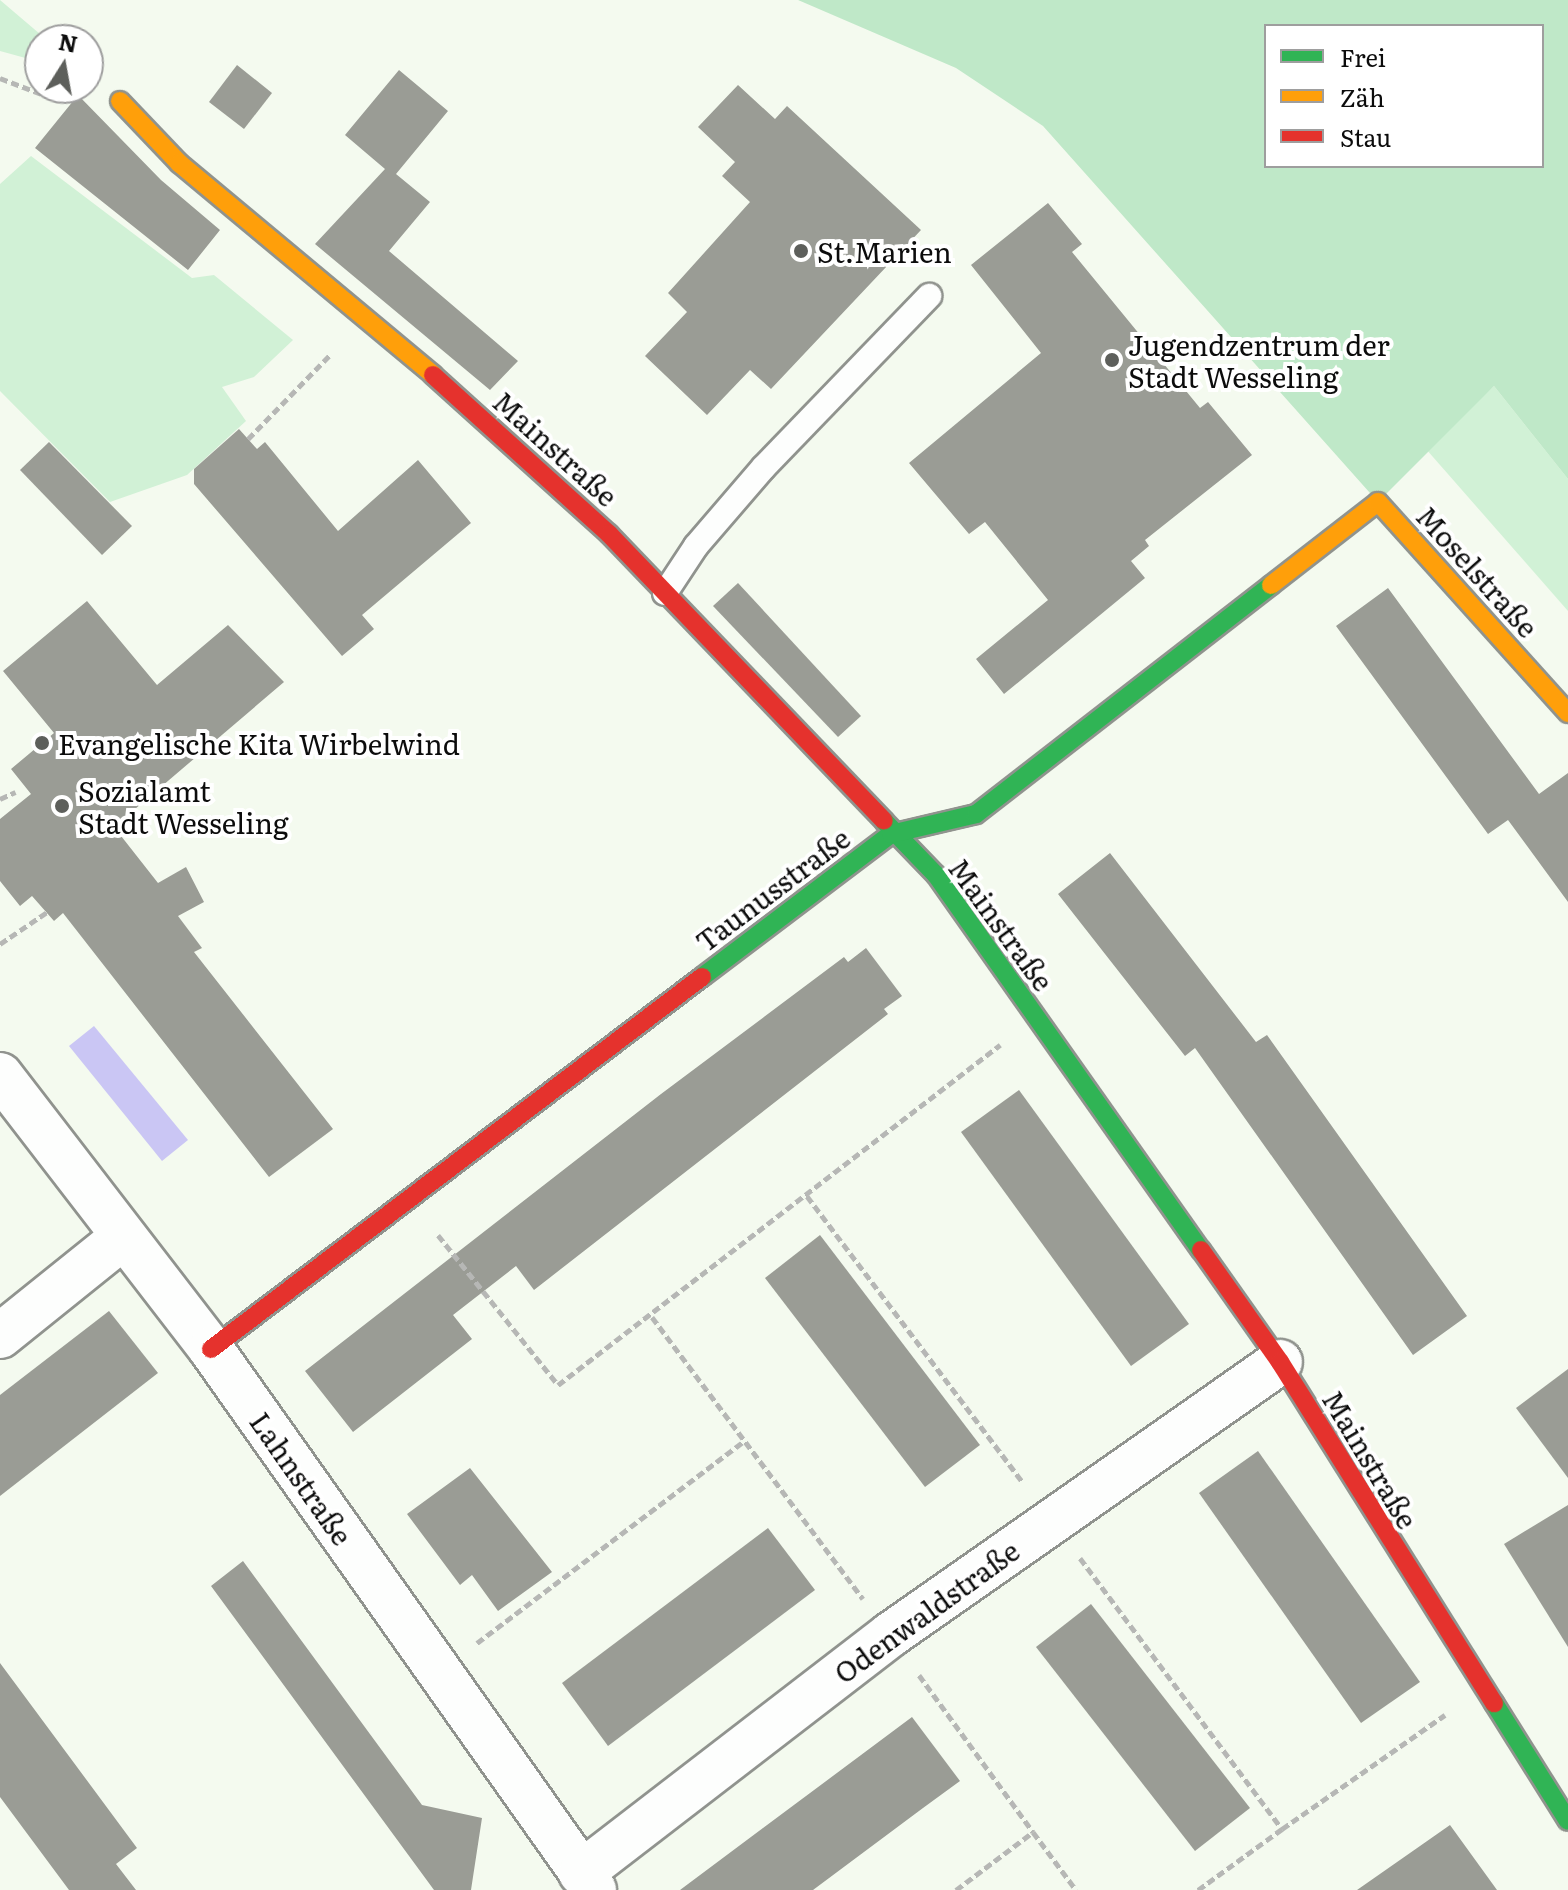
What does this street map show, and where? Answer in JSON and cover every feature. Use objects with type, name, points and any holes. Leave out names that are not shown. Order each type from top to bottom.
[{"type":"street","name":"Mainstraße","points":[[120,101],[179,163],[510,440],[665,593],[891,834],[936,875],[1280,1362],[1568,1821]]},
{"type":"street","name":"Moselstraße","points":[[1378,502],[1568,713]]},
{"type":"street","name":"Taunusstraße","points":[[211,1349],[891,834],[976,814],[1378,502]]},
{"type":"street","name":"Lahnstraße","points":[[0,1075],[211,1349],[587,1881]]},
{"type":"street","points":[[0,1336],[123,1237]]},
{"type":"street","name":"Odenwaldstraße","points":[[587,1881],[890,1635],[1280,1362]]},
{"type":"lane","points":[[665,593],[696,546],[764,467],[929,296]]},
{"type":"path","points":[[0,78],[55,99],[71,88],[120,101]]},
{"type":"path","points":[[248,439],[363,320]]},
{"type":"path","points":[[0,799],[16,792]]},
{"type":"path","points":[[0,944],[47,912]]},
{"type":"path","points":[[409,1199],[558,1385],[652,1317],[1036,1018]]},
{"type":"path","points":[[807,1196],[1282,1829]]},
{"type":"path","points":[[652,1317],[1076,1890]]},
{"type":"path","points":[[439,1671],[744,1441]]},
{"type":"path","points":[[1198,1890],[1483,1688]]},
{"type":"path","points":[[956,1890],[1033,1832]]},
{"type":"green space","points":[[0,0],[28,24],[24,24],[24,58],[0,51]]},
{"type":"green space","points":[[798,0],[1568,0],[1568,479],[1494,386],[1378,502],[1043,126],[956,68]]},
{"type":"green space","points":[[31,156],[192,278],[214,275],[293,340],[254,377],[222,387],[246,421],[187,475],[110,502],[0,391],[0,184]]},
{"type":"green space","points":[[1494,386],[1568,479],[1568,611],[1426,449]]},
{"type":"shaded area","points":[[94,1026],[188,1140],[162,1161],[69,1046]]},
{"type":"building","points":[[237,65],[272,93],[244,129],[209,102]]},
{"type":"building","points":[[399,70],[448,111],[396,174],[430,202],[389,251],[518,361],[490,390],[315,244],[385,169],[345,135]]},
{"type":"building","name":"St.Marien","points":[[738,85],[775,119],[787,106],[921,230],[771,389],[750,370],[707,415],[645,356],[687,312],[668,293],[750,202],[722,176],[735,162],[698,127]]},
{"type":"building","points":[[71,104],[87,104],[161,180],[220,230],[188,270],[35,148]]},
{"type":"building","points":[[1048,203],[1082,244],[1072,252],[1200,408],[1208,402],[1252,455],[1145,540],[1149,546],[1131,561],[1145,578],[1004,694],[976,659],[1048,600],[985,522],[969,534],[909,463],[1041,353],[971,265]]},
{"type":"building","points":[[239,429],[257,449],[265,442],[338,531],[418,460],[471,523],[362,615],[374,629],[342,656],[194,484],[194,469]]},
{"type":"building","points":[[49,442],[132,526],[102,555],[20,470]]},
{"type":"building","points":[[738,583],[861,716],[838,737],[713,606]]},
{"type":"building","points":[[1388,588],[1539,794],[1568,773],[1568,902],[1508,820],[1488,834],[1336,626]]},
{"type":"building","points":[[87,601],[157,685],[228,625],[284,682],[114,827],[158,883],[186,867],[204,902],[178,916],[202,948],[194,952],[333,1129],[269,1177],[63,913],[54,921],[32,896],[20,906],[0,881],[0,819],[31,794],[11,769],[54,733],[3,671]]},
{"type":"building","points":[[1110,853],[1256,1042],[1267,1035],[1467,1316],[1413,1355],[1195,1048],[1185,1056],[1058,894]]},
{"type":"building","points":[[866,948],[902,996],[884,1009],[888,1014],[534,1290],[516,1266],[453,1315],[472,1339],[353,1432],[305,1371],[661,1094],[844,957],[848,962]]},
{"type":"building","points":[[1019,1090],[1189,1324],[1131,1366],[961,1132]]},
{"type":"building","points":[[820,1235],[980,1445],[925,1487],[765,1278]]},
{"type":"building","points":[[109,1311],[158,1373],[0,1496],[0,1395]]},
{"type":"building","points":[[1568,1369],[1568,1478],[1516,1408]]},
{"type":"building","points":[[1258,1451],[1420,1682],[1361,1723],[1199,1493]]},
{"type":"building","points":[[470,1468],[552,1572],[498,1611],[472,1575],[460,1585],[407,1514]]},
{"type":"building","points":[[1568,1505],[1568,1647],[1504,1544]]},
{"type":"building","points":[[768,1528],[815,1590],[608,1746],[562,1683]]},
{"type":"building","points":[[243,1561],[422,1805],[482,1818],[471,1890],[434,1890],[211,1586]]},
{"type":"building","points":[[1091,1604],[1250,1808],[1195,1851],[1036,1647]]},
{"type":"building","points":[[0,1663],[137,1848],[116,1864],[136,1890],[69,1890],[0,1797]]},
{"type":"building","points":[[912,1717],[960,1781],[813,1890],[680,1890]]},
{"type":"building","points":[[1450,1825],[1497,1890],[1357,1890],[1420,1846]]},
{"type":"traffic: fast","points":[[702,977],[891,834],[976,814],[1271,585]]},
{"type":"traffic: fast","points":[[884,821],[936,875],[1201,1250]]},
{"type":"traffic: fast","points":[[1494,1703],[1568,1821]]},
{"type":"traffic: slow","points":[[120,101],[179,163],[433,375]]},
{"type":"traffic: slow","points":[[1271,585],[1378,502],[1568,713]]},
{"type":"traffic: jam","points":[[433,375],[609,534],[884,821]]},
{"type":"traffic: jam","points":[[211,1349],[702,977]]},
{"type":"traffic: jam","points":[[1201,1250],[1280,1362],[1494,1703]]},
{"type":"place","name":"St.Marien","points":[[801,251]]},
{"type":"place","name":"Jugendzentrum der Stadt Wesseling","points":[[1112,360]]},
{"type":"place","name":"Evangelische Kita Wirbelwind","points":[[42,743]]},
{"type":"place","name":"Sozialamt Stadt Wesseling","points":[[62,806]]}]
